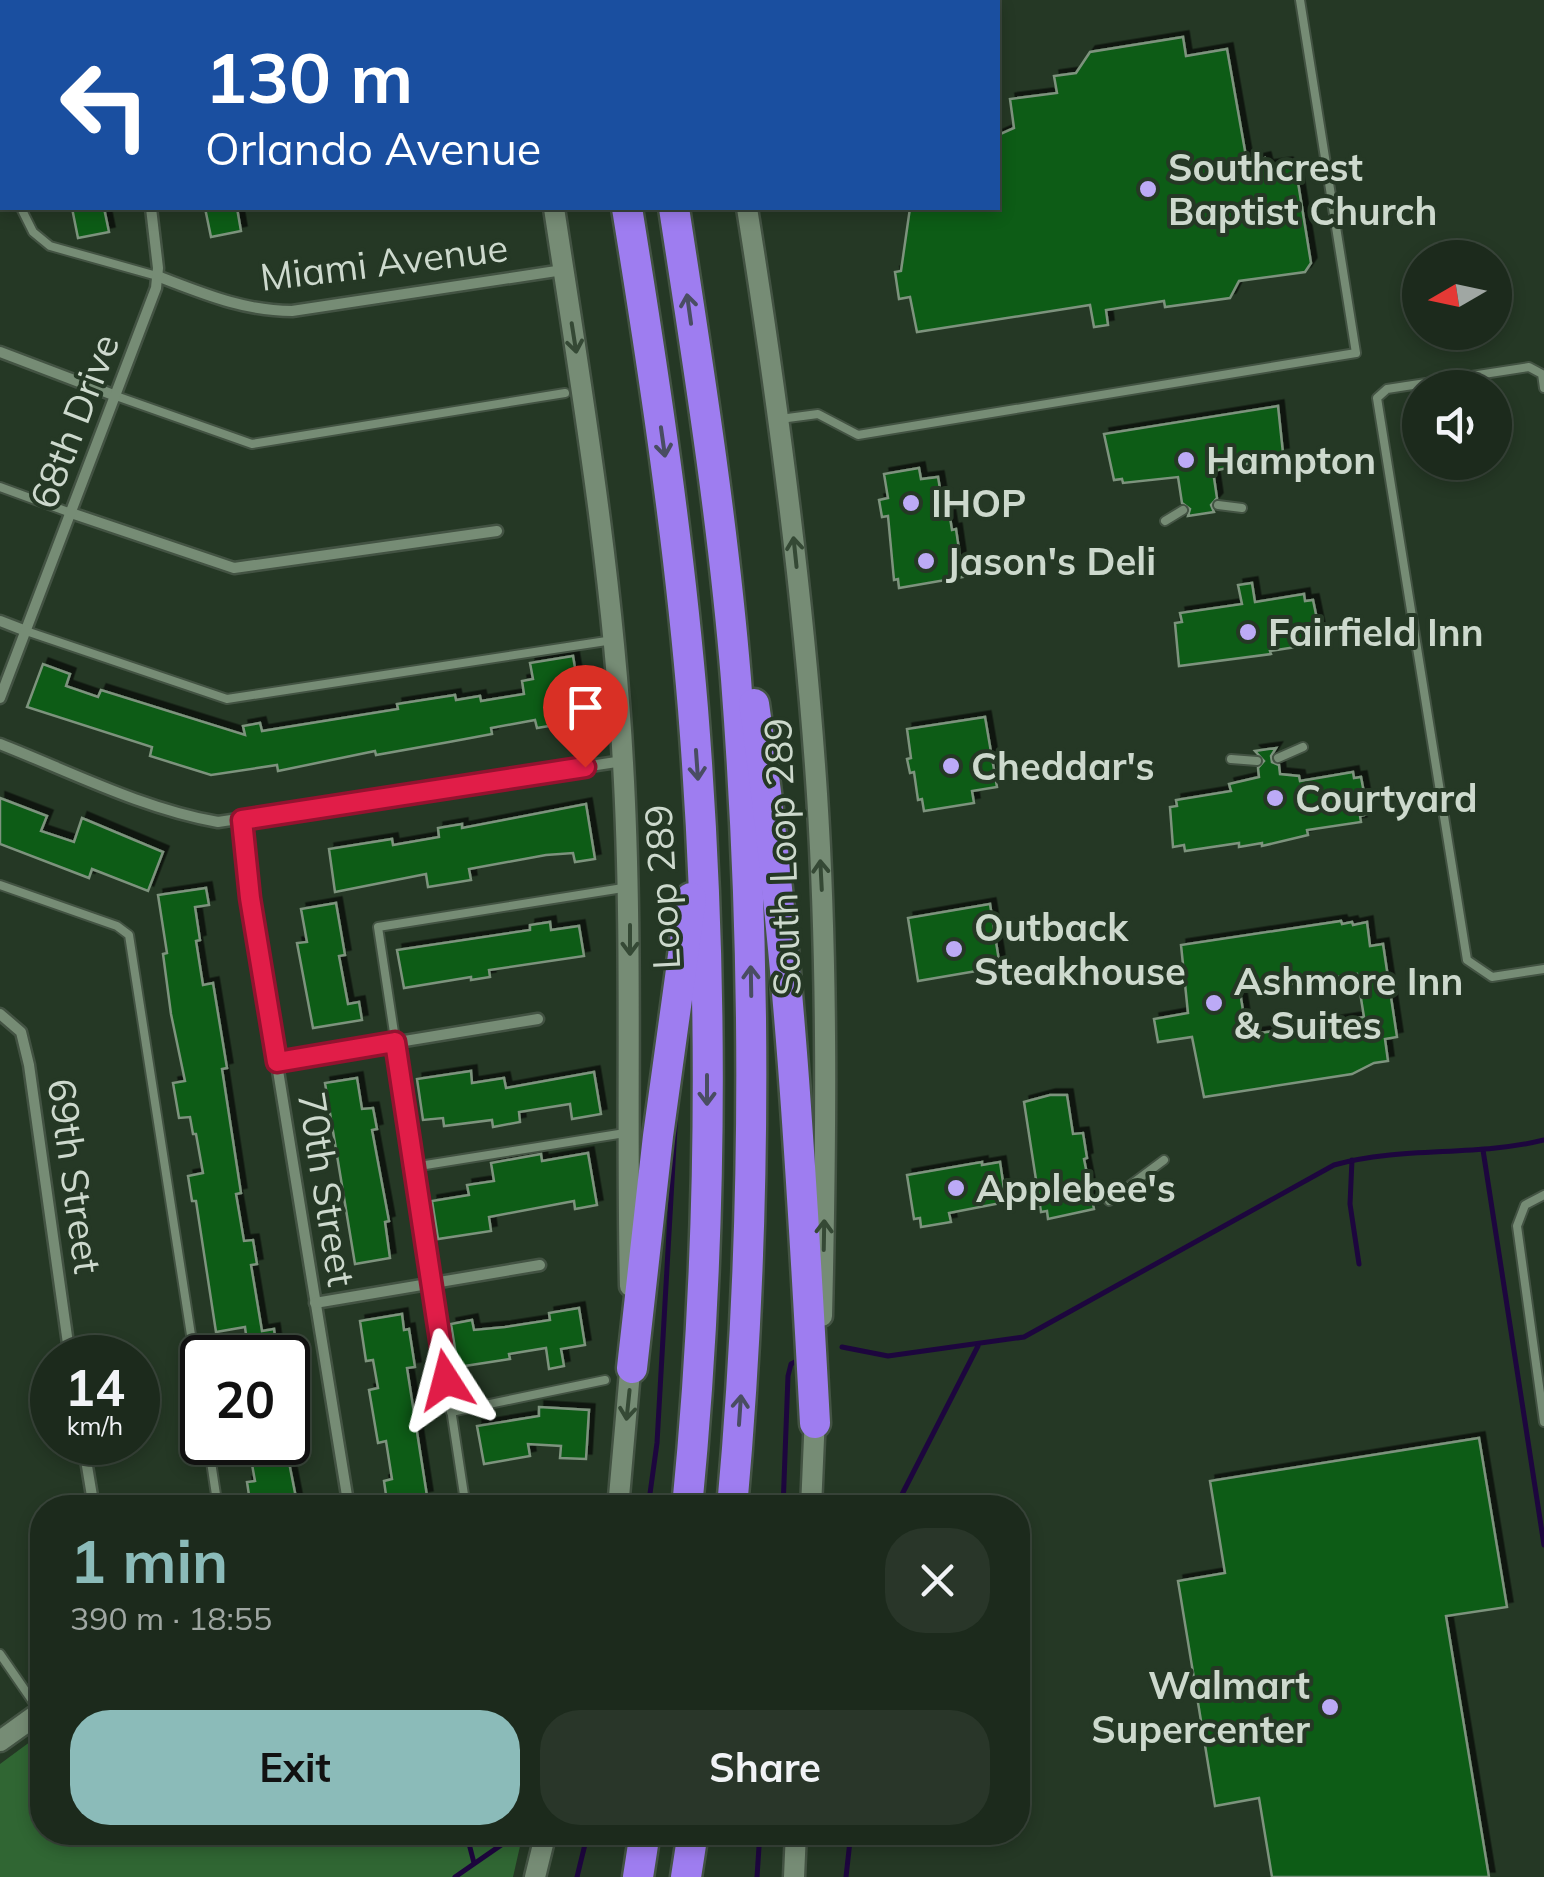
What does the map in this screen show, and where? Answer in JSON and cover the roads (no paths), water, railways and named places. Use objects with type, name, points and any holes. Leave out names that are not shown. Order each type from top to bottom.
[{"type":"highway","name":"Loop 289","points":[[627,210],[676,536],[702,841],[707,992],[706,1169],[688,1495]]},
{"type":"highway","points":[[674,210],[712,465],[737,698],[751,992],[750,1217],[733,1495]]},
{"type":"highway","points":[[726,588],[750,675],[771,834],[801,1175],[814,1423]]},
{"type":"highway","points":[[618,1374],[702,841]]},
{"type":"highway","points":[[638,1877],[643,1845]]},
{"type":"highway","points":[[686,1877],[691,1845]]},
{"type":"main road","points":[[554,210],[588,430],[624,761],[629,887],[629,1132],[618,1374],[618,1495]]},
{"type":"main road","name":"South Loop 289","points":[[747,210],[779,419],[806,654],[822,896],[825,1189],[822,1334],[811,1495]]},
{"type":"main road","points":[[0,1742],[30,1721]]},
{"type":"main road","points":[[535,1877],[543,1845]]},
{"type":"main road","points":[[794,1877],[795,1845]]},
{"type":"street","points":[[151,210],[157,276]]},
{"type":"street","name":"Miami Avenue","points":[[157,276],[244,308],[265,311],[564,270]]},
{"type":"street","name":"68th Drive","points":[[0,698],[116,396],[157,276]]},
{"type":"street","points":[[0,352],[116,396]]},
{"type":"street","points":[[71,514],[234,568],[497,530]]},
{"type":"street","points":[[0,621],[26,631]]},
{"type":"street","points":[[0,744],[188,816],[218,822],[624,761]]},
{"type":"street","name":"70th Street","points":[[242,820],[250,898],[346,1495]]},
{"type":"street","name":"69th Street","points":[[0,1014],[21,1032],[29,1065],[67,1335]]},
{"type":"street","points":[[277,1062],[538,1019]]},
{"type":"street","points":[[315,1303],[540,1266]]},
{"type":"street","points":[[87,1465],[92,1495]]},
{"type":"lane","points":[[779,419],[818,414],[858,434],[1356,353],[1300,0]]},
{"type":"lane","points":[[22,210],[32,232],[50,246],[157,276]]},
{"type":"lane","points":[[1544,388],[1542,374],[1528,367],[1387,389],[1377,398],[1467,960],[1492,977],[1544,969]]},
{"type":"lane","points":[[116,396],[252,444],[565,394]]},
{"type":"lane","points":[[0,488],[71,514]]},
{"type":"lane","points":[[1218,505],[1242,508]]},
{"type":"lane","points":[[1165,520],[1184,510]]},
{"type":"lane","points":[[26,631],[227,699],[613,640]]},
{"type":"lane","points":[[1278,758],[1303,747]]},
{"type":"lane","points":[[1232,758],[1257,761]]},
{"type":"lane","points":[[0,885],[118,926],[129,935],[191,1335]]},
{"type":"lane","points":[[464,1495],[378,927],[629,887]]},
{"type":"lane","points":[[414,1167],[629,1132]]},
{"type":"lane","points":[[1109,1201],[1164,1160]]},
{"type":"lane","points":[[1544,1195],[1524,1205],[1517,1226],[1544,1422]]},
{"type":"lane","points":[[451,1412],[618,1374]]},
{"type":"lane","points":[[211,1465],[216,1495]]},
{"type":"lane","points":[[0,1654],[30,1695]]},
{"type":"waterway","points":[[650,1495],[657,1443],[676,1110]]},
{"type":"waterway","points":[[842,1347],[888,1356],[1024,1337],[1334,1165],[1386,1155],[1492,1148],[1544,1140]]},
{"type":"waterway","points":[[1483,1150],[1544,1545]]},
{"type":"waterway","points":[[1352,1160],[1350,1204],[1359,1264]]},
{"type":"waterway","points":[[902,1495],[978,1346]]},
{"type":"waterway","points":[[783,1495],[788,1376],[791,1364],[799,1360]]},
{"type":"waterway","points":[[469,1845],[474,1863]]},
{"type":"waterway","points":[[455,1877],[501,1845]]},
{"type":"waterway","points":[[577,1877],[585,1845]]},
{"type":"waterway","points":[[757,1877],[759,1845]]},
{"type":"waterway","points":[[846,1877],[850,1845]]},
{"type":"place","name":"Southcrest Baptist Church","points":[[1148,189]]},
{"type":"place","name":"Hampton","points":[[1186,460]]},
{"type":"place","name":"IHOP","points":[[911,503]]},
{"type":"place","name":"Jason's Deli","points":[[926,561]]},
{"type":"place","name":"Fairfield Inn","points":[[1248,632]]},
{"type":"place","name":"Cheddar's","points":[[951,766]]},
{"type":"place","name":"Courtyard","points":[[1275,798]]},
{"type":"place","name":"Outback Steakhouse","points":[[954,949]]},
{"type":"place","name":"Ashmore Inn & Suites","points":[[1214,1003]]},
{"type":"place","name":"Applebee's","points":[[956,1188]]},
{"type":"place","name":"Walmart Supercenter","points":[[1330,1707]]}]
